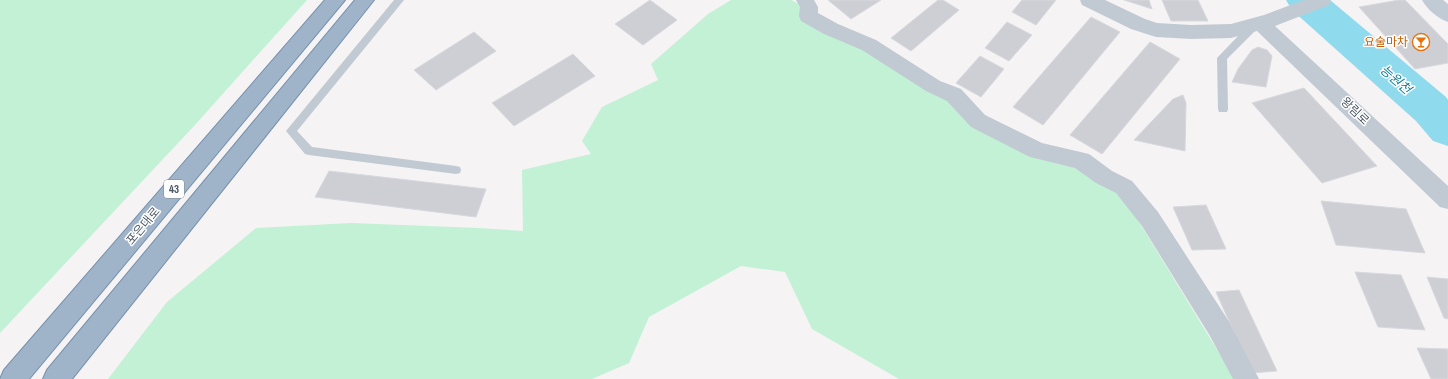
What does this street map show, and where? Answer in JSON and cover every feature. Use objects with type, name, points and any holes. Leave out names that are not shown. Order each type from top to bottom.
[{"type":"highway","name":"포은대로","points":[[13,379],[336,0]]},
{"type":"highway","name":"43","points":[[56,379],[365,0]]},
{"type":"main road","points":[[1431,0],[1448,15]]},
{"type":"street","points":[[805,0],[809,7],[808,16],[831,29],[869,45],[933,86],[954,96],[978,122],[1038,151],[1081,160],[1104,177],[1124,187],[1150,219],[1219,328],[1246,379]]},
{"type":"street","points":[[1089,0],[1138,24],[1156,30],[1191,32],[1231,31],[1265,22],[1322,0]]},
{"type":"street","name":"왕림로","points":[[1265,22],[1448,200]]},
{"type":"lane","points":[[399,0],[291,131],[309,151],[456,170]]},
{"type":"lane","points":[[1223,109],[1222,58],[1244,34],[1265,22]]},
{"type":"green space","points":[[0,0],[307,0],[194,126],[0,333]]},
{"type":"green space","points":[[731,0],[791,0],[801,5],[922,85],[1079,165],[1122,194],[1235,379],[899,379],[812,329],[785,272],[741,266],[649,317],[629,363],[592,379],[108,379],[167,302],[256,228],[351,223],[523,231],[522,170],[591,154],[582,141],[602,107],[658,80],[651,64],[708,14]]},
{"type":"building","points":[[650,0],[677,20],[643,45],[615,24]]},
{"type":"building","points":[[828,0],[881,0],[851,19]]},
{"type":"building","points":[[938,0],[943,0],[959,10],[911,51],[891,38]]},
{"type":"building","points":[[1022,0],[1056,0],[1036,25],[1012,12]]},
{"type":"building","points":[[1124,0],[1149,0],[1152,9]]},
{"type":"building","points":[[1162,0],[1198,0],[1208,21],[1171,21]]},
{"type":"building","points":[[1405,0],[1448,44],[1448,63],[1415,69],[1359,7]]},
{"type":"building","points":[[1091,17],[1120,32],[1043,125],[1013,107]]},
{"type":"building","points":[[1007,22],[1032,35],[1009,61],[985,48]]},
{"type":"building","points":[[474,32],[496,51],[436,90],[414,70]]},
{"type":"building","points":[[1150,42],[1180,59],[1102,154],[1070,135]]},
{"type":"building","points":[[1258,47],[1267,50],[1272,56],[1266,87],[1232,82],[1238,69],[1252,50]]},
{"type":"building","points":[[573,54],[595,76],[514,126],[492,103]]},
{"type":"building","points":[[980,56],[1004,69],[981,97],[956,83]]},
{"type":"building","points":[[1304,88],[1377,166],[1322,183],[1252,103]]},
{"type":"building","points":[[1183,95],[1186,103],[1185,151],[1134,140],[1173,99]]},
{"type":"building","points":[[329,171],[486,189],[476,217],[315,197]]},
{"type":"building","points":[[1321,201],[1406,209],[1425,253],[1336,245]]},
{"type":"building","points":[[1206,205],[1226,249],[1192,250],[1173,207]]},
{"type":"building","points":[[1355,272],[1401,275],[1425,330],[1378,327]]},
{"type":"building","points":[[1427,277],[1448,279],[1448,319],[1444,318]]},
{"type":"building","points":[[1239,290],[1277,371],[1252,373],[1216,292]]},
{"type":"building","points":[[1417,348],[1448,349],[1448,379],[1431,379]]},
{"type":"waterway","name":"능원천","points":[[1305,0],[1431,109],[1448,129]]},
{"type":"place","name":"요술마차","points":[[1421,42]]}]
